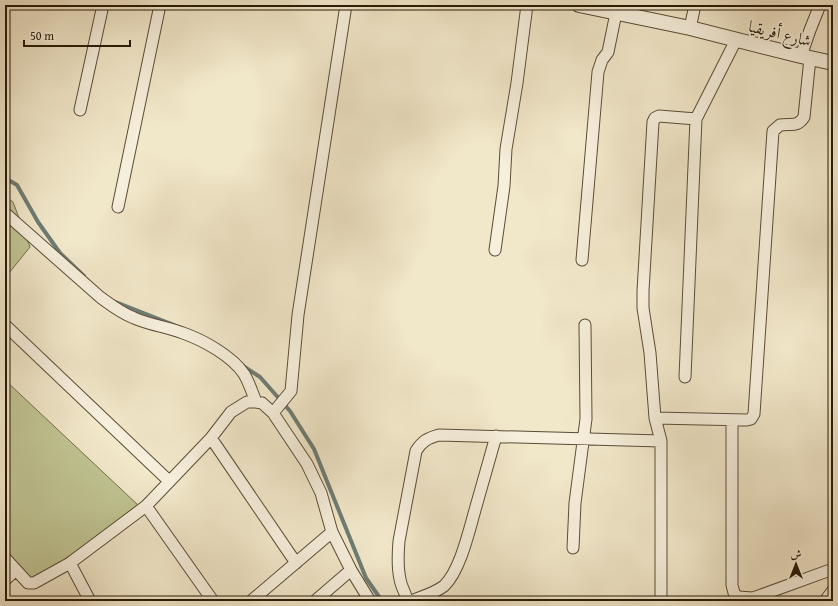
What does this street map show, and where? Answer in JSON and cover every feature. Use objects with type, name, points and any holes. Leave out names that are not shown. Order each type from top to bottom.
[{"type":"street","points":[[80,110],[103,5]]},
{"type":"street","points":[[118,207],[160,5]]},
{"type":"street","points":[[273,413],[291,391],[298,315],[346,5]]},
{"type":"street","points":[[495,250],[504,186],[506,149],[517,83],[527,5]]},
{"type":"street","name":"شارع أفريقيا","points":[[579,5],[690,28],[833,63]]},
{"type":"street","points":[[690,28],[695,5]]},
{"type":"street","points":[[655,418],[751,419],[755,408],[773,131],[780,125],[796,125],[804,117],[805,57],[810,30],[820,5]]},
{"type":"street","points":[[582,260],[598,72],[602,60],[608,52],[616,12]]},
{"type":"street","points":[[685,378],[696,119],[736,40]]},
{"type":"street","points":[[661,601],[661,441],[655,418],[650,353],[643,308],[653,122],[655,118],[659,116],[696,119]]},
{"type":"street","points":[[5,213],[112,306],[134,318],[184,333],[212,347],[232,361],[243,373],[250,385],[256,402]]},
{"type":"street","points":[[5,325],[169,481]]},
{"type":"street","points":[[573,548],[575,504],[584,439],[586,392],[585,326]]},
{"type":"street","points":[[5,558],[24,580],[31,584],[70,563],[146,506],[210,438],[231,412],[247,402],[256,402],[262,403],[273,413],[307,464],[321,493],[332,532],[351,570],[370,601]]},
{"type":"street","points":[[732,420],[732,585],[734,592],[738,597],[753,598],[833,569]]},
{"type":"street","points":[[406,601],[400,580],[398,555],[416,451],[421,443],[428,438],[439,435],[661,441]]},
{"type":"street","points":[[411,601],[443,587],[448,582],[457,565],[466,540],[496,436]]},
{"type":"street","points":[[210,438],[296,562]]},
{"type":"street","points":[[146,506],[213,601]]},
{"type":"street","points":[[251,601],[332,532]]},
{"type":"street","points":[[70,563],[90,601]]},
{"type":"street","points":[[5,580],[16,570]]},
{"type":"street","points":[[315,601],[351,570]]},
{"type":"street","points":[[826,601],[833,590]]},
{"type":"green space","points":[[5,196],[13,202],[30,247],[5,278]]},
{"type":"green space","points":[[5,380],[139,506],[26,587],[5,565]]},
{"type":"waterway","points":[[5,178],[17,185],[38,222],[60,253],[84,276]]},
{"type":"waterway","points":[[113,301],[174,325]]},
{"type":"waterway","points":[[243,366],[260,377],[290,411],[314,449],[366,578],[382,601]]}]
